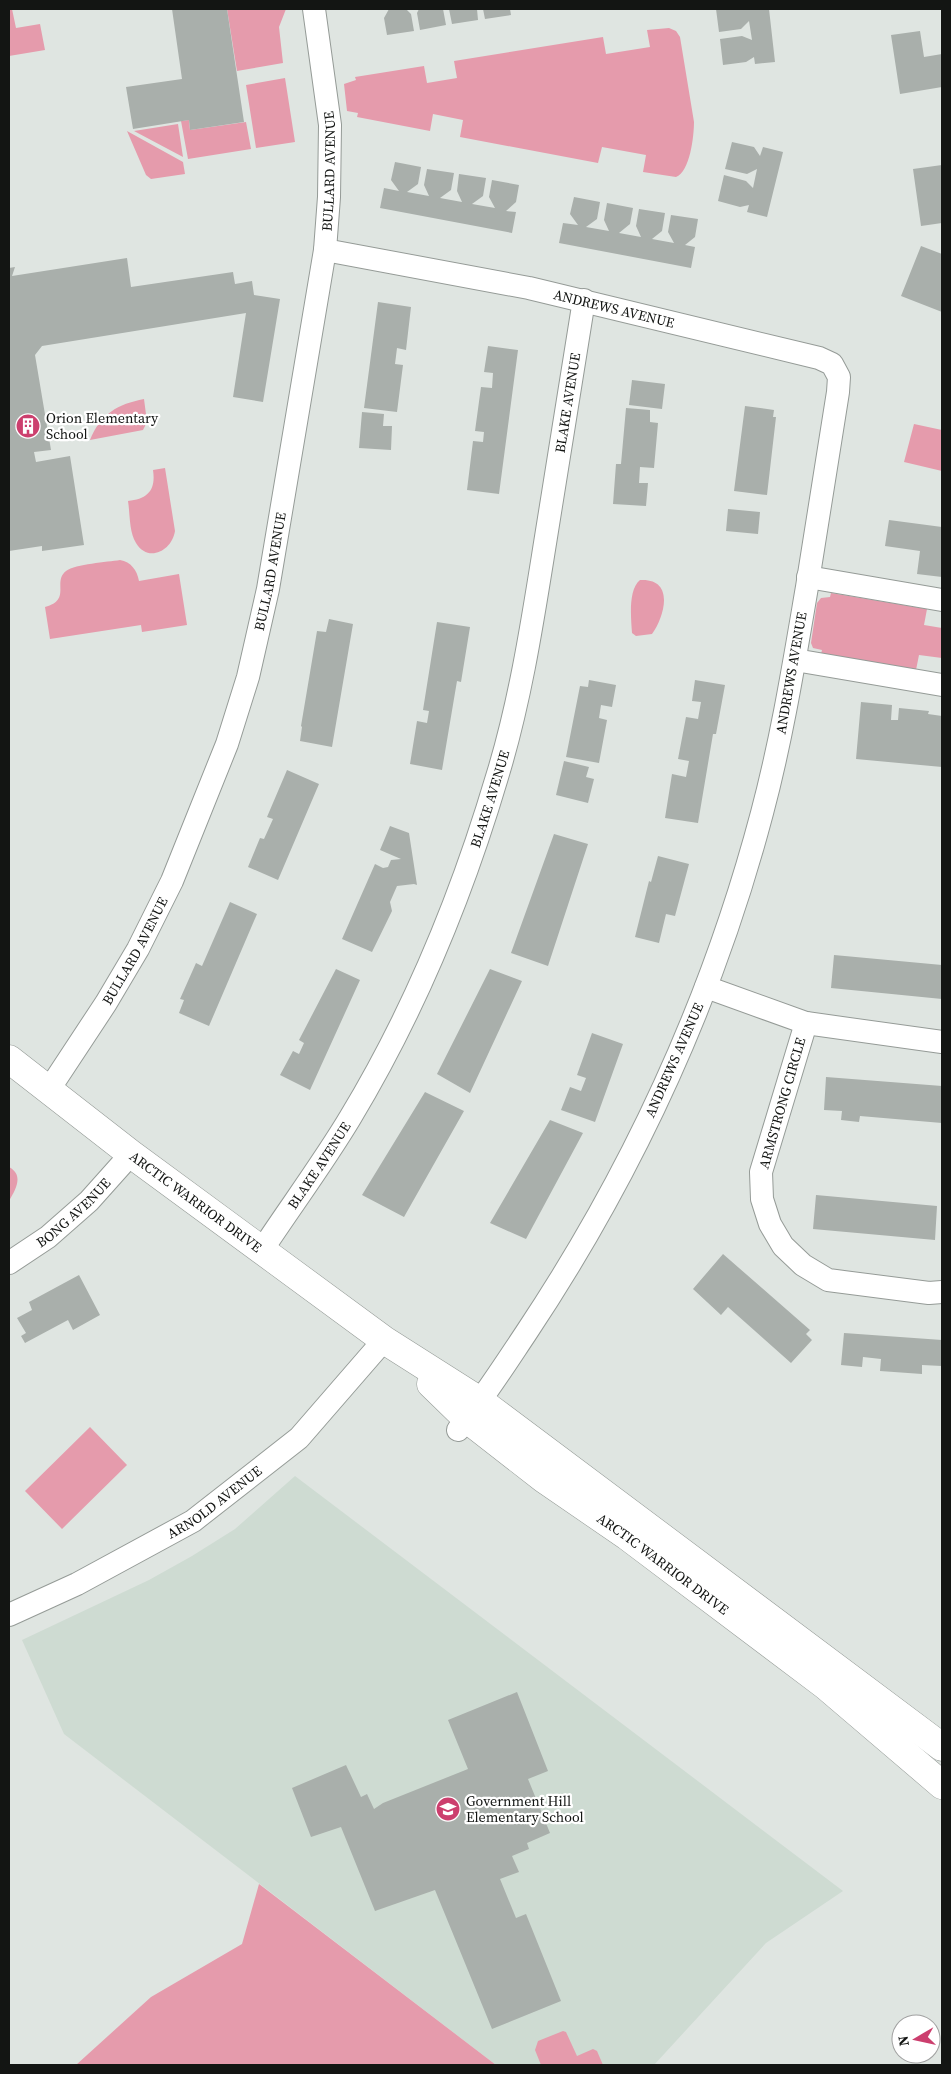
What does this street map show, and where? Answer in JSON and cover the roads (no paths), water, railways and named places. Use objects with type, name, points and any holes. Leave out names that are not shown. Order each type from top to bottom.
[{"type":"main road","name":"ARCTIC WARRIOR DRIVE","points":[[9,1059],[132,1154],[384,1340],[469,1417],[544,1479],[627,1536],[826,1686],[942,1785]]},
{"type":"main road","name":"ARCTIC WARRIOR DRIVE","points":[[469,1417],[942,1747]]},
{"type":"street","name":"BULLARD AVENUE","points":[[48,1090],[106,1003],[138,949],[172,881],[227,744],[248,677],[268,589],[325,250],[330,197],[330,125],[314,9]]},
{"type":"street","name":"ANDREWS AVENUE","points":[[325,250],[459,274],[584,300],[819,358],[832,364],[839,377],[795,660],[775,761],[762,814],[727,929],[706,987],[654,1108],[613,1190],[555,1289],[469,1417]]},
{"type":"street","name":"BLAKE AVENUE","points":[[262,1250],[350,1118],[397,1031],[458,894],[479,835],[512,722],[529,644],[584,300]]},
{"type":"street","points":[[808,577],[942,600]]},
{"type":"street","points":[[795,660],[942,685]]},
{"type":"street","name":"ARMSTRONG CIRCLE","points":[[706,987],[806,1023],[942,1042]]},
{"type":"street","name":"ARMSTRONG CIRCLE","points":[[806,1023],[761,1172],[762,1200],[770,1224],[783,1246],[803,1265],[828,1280],[929,1293],[942,1292]]},
{"type":"street","name":"BONG AVENUE","points":[[9,1263],[48,1237],[89,1201],[132,1154]]},
{"type":"street","name":"ARNOLD AVENUE","points":[[9,1615],[77,1584],[193,1521],[299,1438],[384,1340]]},
{"type":"place","name":"Orion Elementary School","points":[[28,426]]},
{"type":"place","name":"Government Hill Elementary School","points":[[448,1809]]}]
